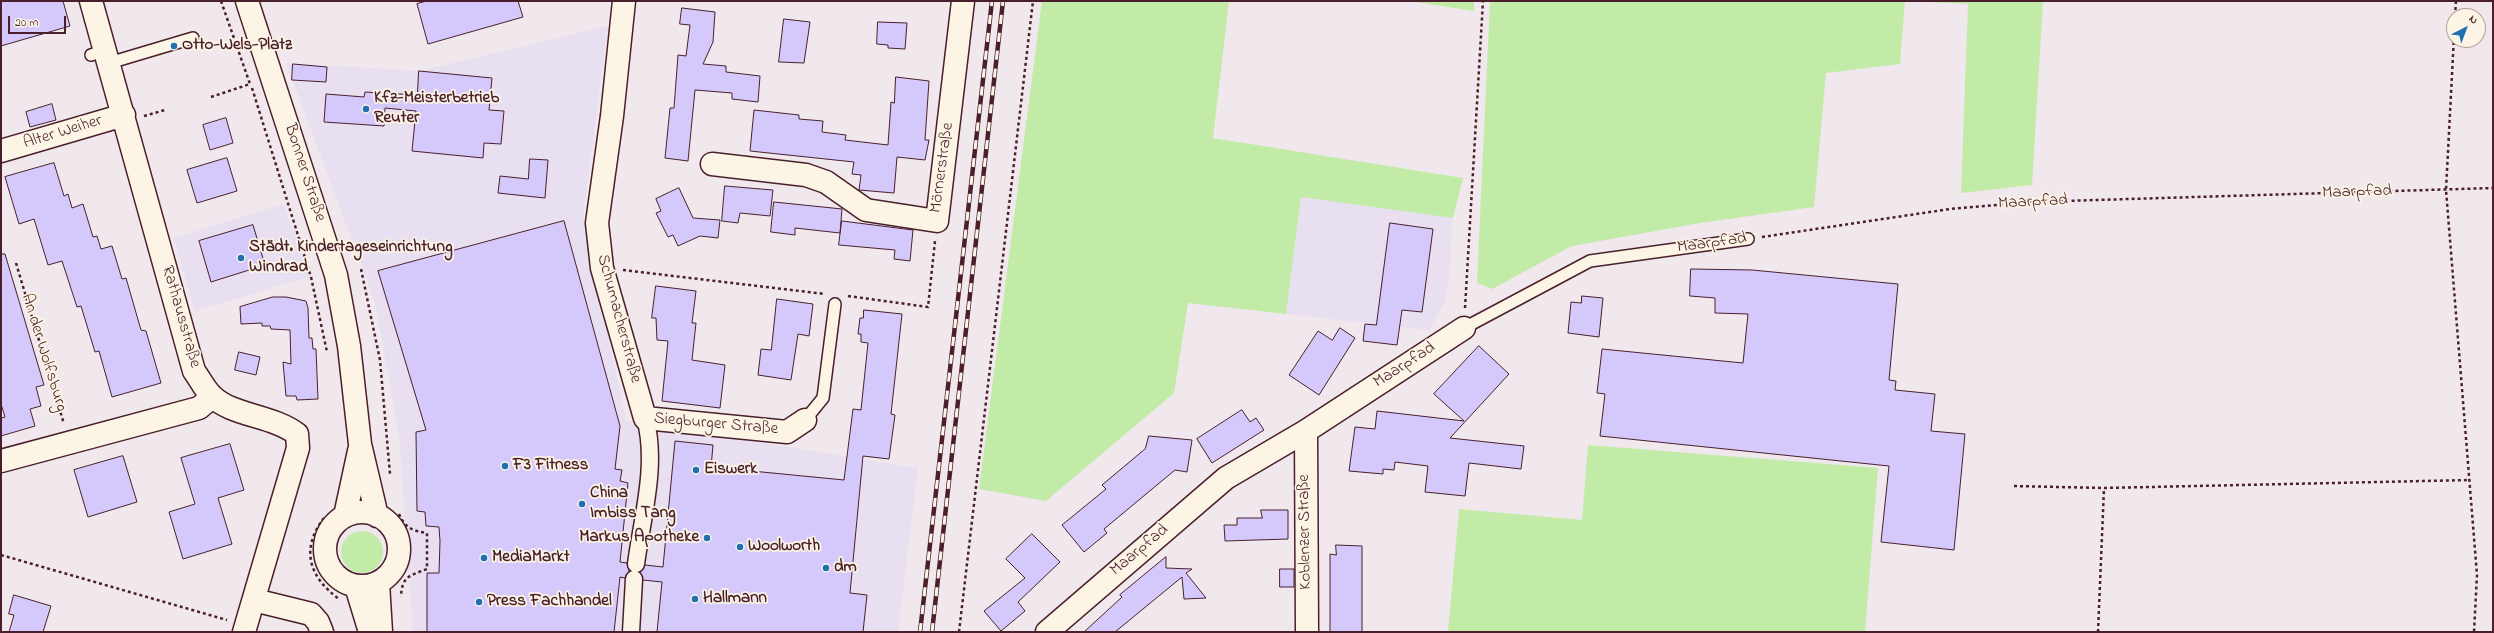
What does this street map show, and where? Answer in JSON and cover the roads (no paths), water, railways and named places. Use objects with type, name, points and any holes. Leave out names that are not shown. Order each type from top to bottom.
[{"type":"street","name":"Rathausstraße","points":[[91,1],[102,56],[124,115],[194,371],[212,397],[235,409],[283,424],[297,434],[298,448],[254,600],[244,629]]},
{"type":"street","name":"Bonner Straße","points":[[247,1],[336,275],[349,346],[360,444],[388,514]]},
{"type":"street","name":"Schumacherstraße","points":[[624,1],[612,116],[597,223],[602,268],[649,433],[649,472],[635,572],[631,632]]},
{"type":"street","name":"Mörnerstraße","points":[[712,164],[806,175],[826,182],[866,210],[937,221],[963,1]]},
{"type":"street","name":"Alter Weiher","points":[[1,152],[124,115]]},
{"type":"street","name":"Maarpfad","points":[[1047,632],[1226,478],[1306,431],[1464,328]]},
{"type":"street","points":[[1,461],[198,408],[212,397]]},
{"type":"street","name":"Siegburger Straße","points":[[645,418],[787,432],[805,420]]},
{"type":"street","name":"Koblenzer Straße","points":[[1306,431],[1307,632]]},
{"type":"street","name":"Bonner Straße","points":[[336,515],[360,444]]},
{"type":"street","points":[[348,593],[378,583],[392,571],[399,549],[396,535],[389,524],[388,514],[355,512],[336,515],[325,540],[325,555],[330,570],[341,581],[370,632]]},
{"type":"street","points":[[378,583],[381,632]]},
{"type":"street","points":[[254,600],[311,614],[318,622],[322,632]]},
{"type":"lane","points":[[102,56],[193,38]]},
{"type":"lane","name":"Maarpfad","points":[[1464,328],[1590,261],[1748,239]]},
{"type":"lane","name":"Siegburger Straße","points":[[805,420],[823,398],[835,304]]},
{"type":"railway","points":[[920,632],[992,1]]},
{"type":"railway","points":[[932,632],[1003,1]]},
{"type":"place","name":"Otto-Wels-Platz","points":[[174,46]]},
{"type":"place","name":"Kfz-Meisterbetrieb Reuter","points":[[366,109]]},
{"type":"place","name":"Städt. Kindertageseinrichtung Windrad","points":[[241,258]]},
{"type":"place","name":"F3 Fitness","points":[[505,466]]},
{"type":"place","name":"Eiswerk","points":[[696,470]]},
{"type":"place","name":"China Imbiss Tang","points":[[582,504]]},
{"type":"place","name":"Markus Apotheke","points":[[707,538]]},
{"type":"place","name":"Woolworth","points":[[740,547]]},
{"type":"place","name":"MediaMarkt","points":[[484,558]]},
{"type":"place","name":"dm","points":[[826,568]]},
{"type":"place","name":"Hallmann","points":[[695,599]]},
{"type":"place","name":"Press Fachhandel","points":[[479,602]]}]
